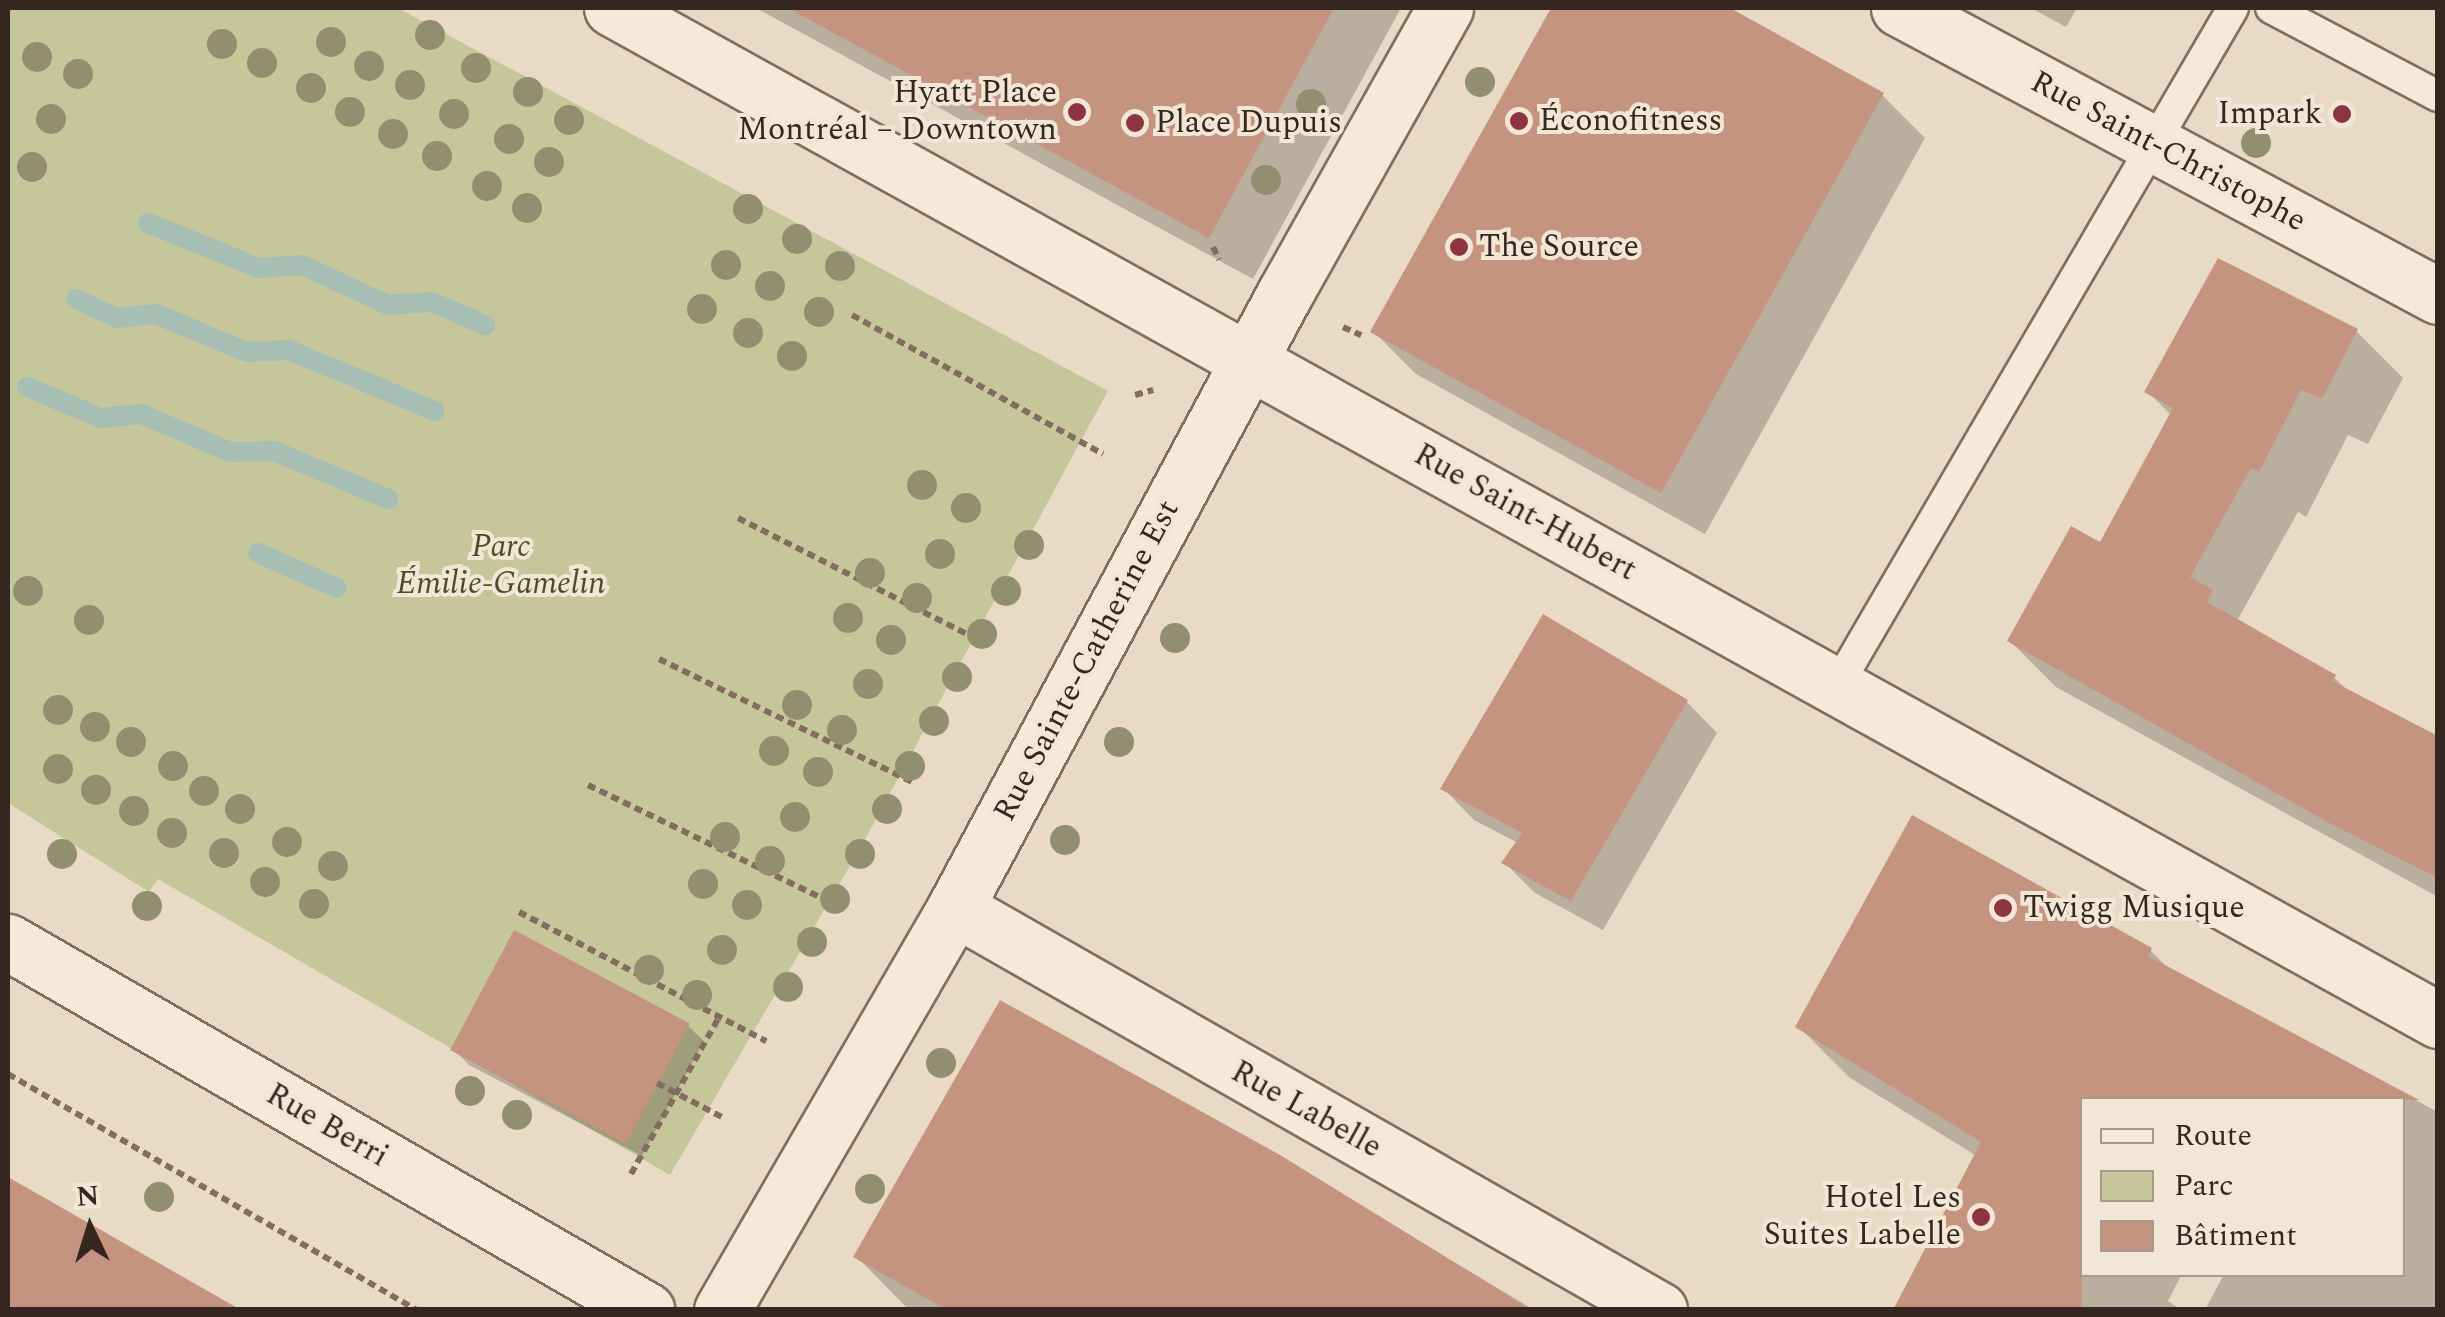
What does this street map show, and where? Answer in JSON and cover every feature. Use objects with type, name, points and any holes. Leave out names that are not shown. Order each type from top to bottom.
[{"type":"street","name":"Rue Saint-Hubert","points":[[612,8],[2438,1020]]},
{"type":"street","name":"Rue Sainte-Catherine Est","points":[[722,1310],[955,908],[1445,8]]},
{"type":"street","name":"Rue Saint-Christophe","points":[[1899,8],[2438,296]]},
{"type":"street","name":"Rue Labelle","points":[[955,908],[1659,1310]]},
{"type":"street","name":"Rue Berri","points":[[8,942],[646,1310]]},
{"type":"lane","points":[[1837,686],[2234,8]]},
{"type":"lane","points":[[2271,8],[2438,96]]},
{"type":"path","points":[[1212,247],[1219,260]]},
{"type":"path","points":[[852,316],[1103,454]]},
{"type":"path","points":[[1342,326],[1361,334]]},
{"type":"path","points":[[1135,395],[1153,390]]},
{"type":"path","points":[[738,518],[992,647]]},
{"type":"path","points":[[659,659],[914,783]]},
{"type":"path","points":[[588,785],[842,908]]},
{"type":"path","points":[[518,912],[766,1042]]},
{"type":"path","points":[[631,1174],[719,1017]]},
{"type":"path","points":[[8,1074],[416,1310]]},
{"type":"path","points":[[658,1083],[722,1117]]},
{"type":"green space","name":"Parc Émilie-Gamelin","points":[[8,8],[398,8],[1108,391],[862,845],[670,1175],[158,879],[149,892],[8,803]]},
{"type":"building","name":"Place Dupuis","points":[[788,8],[1334,8],[1209,238]]},
{"type":"building","points":[[1551,8],[1730,8],[1884,93],[1661,493],[1370,332]]},
{"type":"building","points":[[2218,258],[2358,329],[2322,399],[2301,390],[2259,472],[2251,468],[2190,577],[2213,590],[2207,602],[2336,675],[2332,681],[2438,736],[2438,878],[2331,824],[2007,641],[2071,526],[2100,542],[2173,408],[2144,392]]},
{"type":"building","points":[[1543,614],[1688,700],[1571,901],[1501,863],[1522,833],[1440,789]]},
{"type":"building","points":[[1912,815],[2152,948],[2148,956],[2419,1100],[2080,1097],[2082,1310],[1893,1310],[1981,1142],[1795,1027]]},
{"type":"building","points":[[514,930],[690,1023],[626,1144],[450,1050]]},
{"type":"building","points":[[1000,1000],[1280,1155],[1532,1310],[947,1310],[853,1257]]},
{"type":"building","points":[[8,1177],[241,1310],[8,1310]]},
{"type":"waterway","points":[[148,223],[259,268],[302,265],[388,305],[432,302],[485,325]]},
{"type":"waterway","points":[[76,299],[117,318],[156,314],[247,352],[289,350],[435,411]]},
{"type":"waterway","points":[[27,387],[101,418],[141,414],[230,452],[274,451],[388,499]]},
{"type":"waterway","points":[[258,553],[337,588]]},
{"type":"place","name":"Hyatt Place Montréal – Downtown","points":[[1077,112]]},
{"type":"place","name":"Impark","points":[[2342,114]]},
{"type":"place","name":"Éconofitness","points":[[1519,121]]},
{"type":"place","name":"Place Dupuis","points":[[1135,123]]},
{"type":"place","name":"The Source","points":[[1459,247]]},
{"type":"place","name":"Twigg Musique","points":[[2003,908]]},
{"type":"place","name":"Hotel Les Suites Labelle","points":[[1981,1217]]}]
